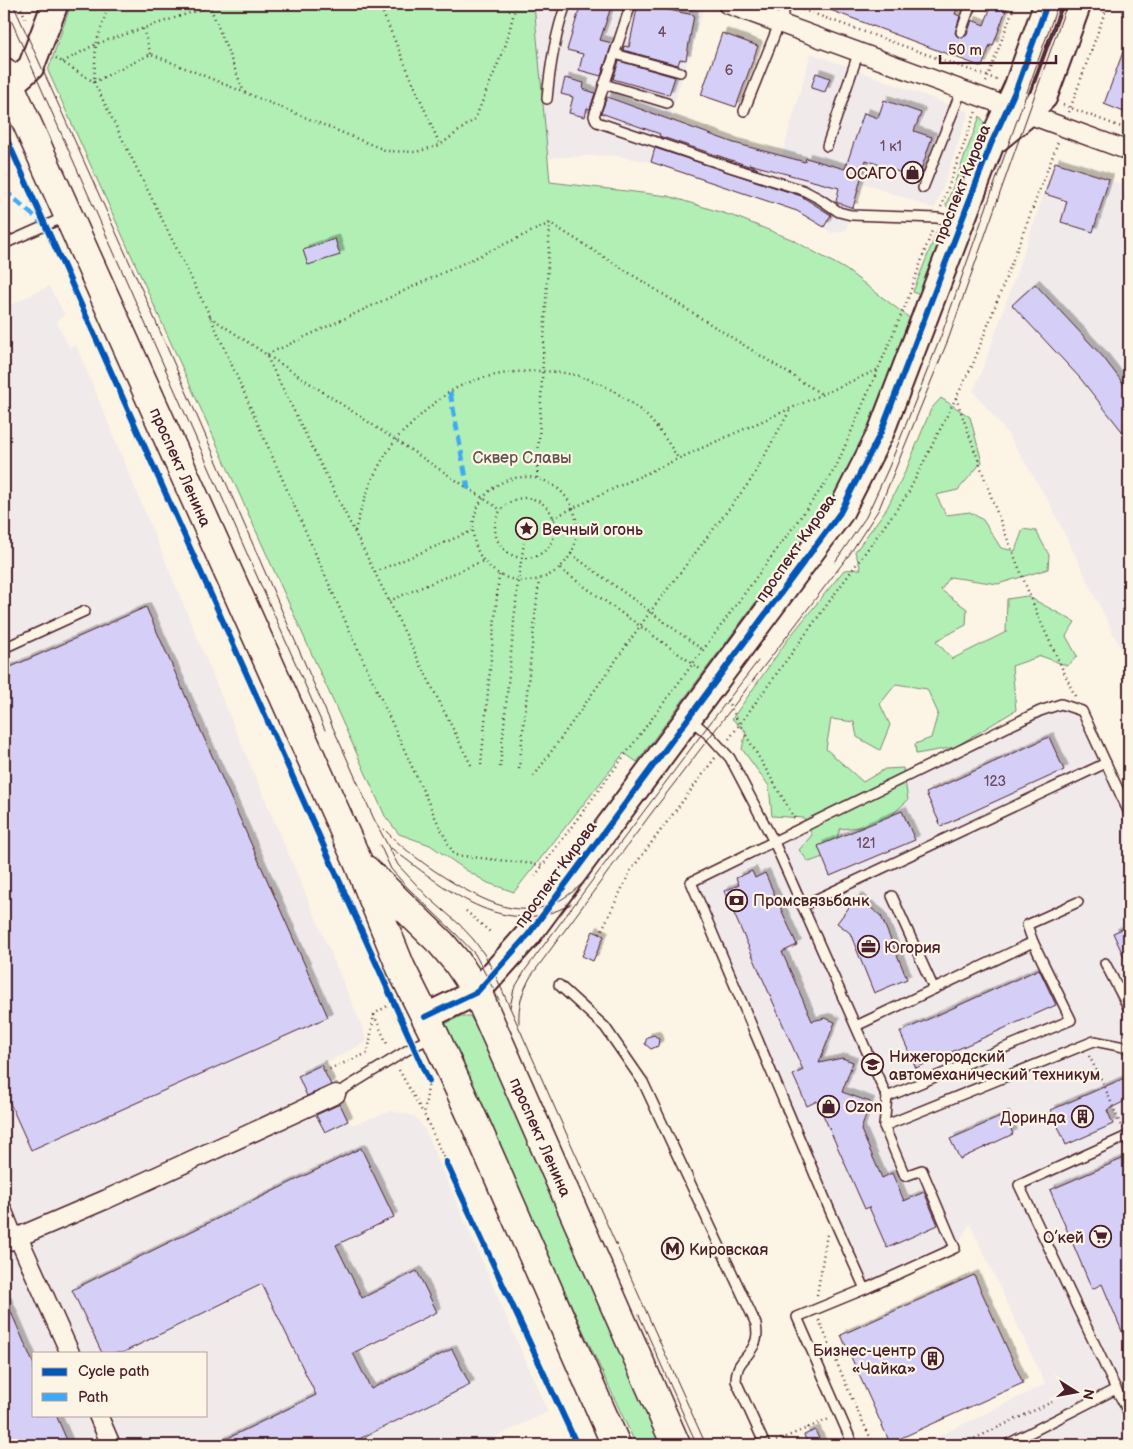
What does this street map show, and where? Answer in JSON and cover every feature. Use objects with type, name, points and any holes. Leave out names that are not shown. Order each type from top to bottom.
[{"type":"main road","name":"проспект Ленина","points":[[7,78],[358,862],[425,1033],[616,1445]]},
{"type":"main road","name":"проспект Ленина","points":[[358,862],[441,944],[457,962],[478,992],[676,1445]]},
{"type":"street","points":[[7,78],[31,67],[55,4]]},
{"type":"street","points":[[727,4],[962,89],[1014,100],[1129,151]]},
{"type":"street","name":"проспект Кирова","points":[[425,1033],[478,992],[528,935],[840,513],[881,432],[924,320],[948,220],[1014,100],[1047,4]]},
{"type":"street","name":"проспект Кирова","points":[[1014,100],[1044,97],[1078,4]]},
{"type":"street","points":[[69,1352],[11,1240],[106,1199],[336,1094]]},
{"type":"street","points":[[98,1416],[111,1445]]},
{"type":"lane","points":[[547,99],[551,62],[559,24],[566,4]]},
{"type":"lane","points":[[631,4],[594,116],[597,122],[803,190],[839,212],[851,215],[948,220]]},
{"type":"lane","points":[[744,112],[787,4]]},
{"type":"lane","points":[[961,32],[972,4]]},
{"type":"lane","points":[[827,146],[859,51]]},
{"type":"lane","points":[[615,54],[680,72]]},
{"type":"lane","points":[[604,84],[668,103]]},
{"type":"lane","points":[[924,188],[962,89]]},
{"type":"lane","points":[[4,244],[69,215]]},
{"type":"lane","points":[[4,648],[85,611]]},
{"type":"lane","points":[[865,1289],[691,882],[1040,711],[1061,704],[1082,711],[1129,813]]},
{"type":"lane","points":[[688,718],[722,748],[730,758],[774,842],[887,1097],[884,1126],[905,1176],[922,1170],[955,1248],[797,1318],[853,1445]]},
{"type":"lane","points":[[802,906],[1106,763]]},
{"type":"lane","points":[[892,896],[934,989]]},
{"type":"lane","points":[[887,1097],[1071,1020],[1033,942],[1028,925],[1078,902]]},
{"type":"lane","points":[[856,1026],[1033,942]]},
{"type":"lane","points":[[1105,963],[1129,1009]]},
{"type":"lane","points":[[560,985],[605,1027],[643,1082],[756,1324],[757,1336],[754,1345],[740,1363],[736,1371],[736,1381],[765,1445]]},
{"type":"lane","points":[[336,1094],[425,1033]]},
{"type":"lane","points":[[884,1126],[1094,1041],[1129,1048]]},
{"type":"lane","points":[[1125,1137],[1020,1185],[1129,1414]]},
{"type":"lane","points":[[4,1202],[11,1240]]},
{"type":"lane","points":[[1006,1445],[1116,1389]]},
{"type":"path","points":[[19,4],[28,22]]},
{"type":"path","points":[[109,4],[96,44],[94,82],[210,316],[348,627],[454,855],[543,865]]},
{"type":"path","points":[[63,62],[96,44],[209,5],[217,4]]},
{"type":"path","points":[[379,4],[440,145]]},
{"type":"path","points":[[94,82],[151,54],[387,151],[416,152],[440,145],[474,119],[506,44],[516,4]]},
{"type":"path","points":[[787,4],[989,76],[1014,100]]},
{"type":"path","points":[[984,88],[1015,4]]},
{"type":"path","points":[[1067,118],[1108,4]]},
{"type":"path","points":[[209,5],[244,92]]},
{"type":"path","points":[[143,29],[151,54]]},
{"type":"path","points":[[56,58],[94,82]]},
{"type":"path","points":[[1056,102],[1129,130]]},
{"type":"path","points":[[535,876],[704,650],[836,467],[906,304],[948,220],[978,104]]},
{"type":"path","points":[[600,934],[631,870],[897,512],[907,495],[974,364],[1060,137]]},
{"type":"path","points":[[266,355],[550,223]]},
{"type":"path","points":[[550,223],[823,395]]},
{"type":"path","points":[[537,478],[550,223]]},
{"type":"path","points":[[210,316],[501,510]]},
{"type":"path","points":[[266,355],[471,765]]},
{"type":"path","points":[[553,518],[678,458],[879,369]]},
{"type":"path","points":[[354,532],[364,497],[378,468],[395,440],[422,413],[450,392],[482,378],[513,372],[542,371],[571,374],[607,387],[636,406],[662,433],[678,458]]},
{"type":"path","points":[[956,398],[996,510],[1038,616],[1082,711]]},
{"type":"path","points":[[534,776],[650,612],[751,480],[790,410]]},
{"type":"path","points":[[521,477],[537,478],[554,486],[565,495],[573,508],[577,522],[576,538],[571,554],[560,569],[539,580],[518,581],[499,575],[483,561],[476,548],[472,531],[474,513],[483,498],[495,486],[506,480],[521,477]]},
{"type":"path","points":[[526,498],[541,503],[549,510],[553,518],[554,537],[550,545],[538,556],[521,559],[506,553],[499,545],[495,536],[494,526],[501,510],[516,499],[526,498]]},
{"type":"path","points":[[374,572],[472,531]]},
{"type":"path","points":[[500,767],[518,581],[524,543]]},
{"type":"path","points":[[571,554],[704,650]]},
{"type":"path","points":[[389,601],[483,561]]},
{"type":"path","points":[[560,569],[693,664]]},
{"type":"path","points":[[481,764],[499,575]]},
{"type":"path","points":[[519,769],[539,580]]},
{"type":"path","points":[[725,694],[740,725],[801,829]]},
{"type":"path","points":[[466,911],[490,932]]},
{"type":"path","points":[[390,993],[398,1011]]},
{"type":"path","points":[[374,1014],[394,1002]]},
{"type":"path","points":[[374,1014],[388,1046]]},
{"type":"path","points":[[325,1071],[368,1053],[374,1014]]},
{"type":"path","points":[[424,1114],[429,1081],[425,1033]]},
{"type":"path","points":[[1083,1046],[1104,1082],[1125,1137]]},
{"type":"path","points":[[396,1064],[424,1114],[450,1171]]},
{"type":"path","points":[[961,1445],[1052,1402]]},
{"type":"path","points":[[856,1408],[874,1445]]},
{"type":"path","points":[[774,1442],[808,1427],[810,1432]]},
{"type":"shaded area","points":[[534,4],[692,4],[704,8],[669,120],[734,143],[782,155],[811,53],[969,112],[935,209],[860,182],[846,230],[832,233],[797,211],[651,162],[610,155],[547,158]]},
{"type":"shaded area","points":[[1055,162],[1109,179],[1129,188],[1129,666],[1050,504],[1007,433],[973,391],[999,323]]},
{"type":"shaded area","points":[[49,286],[65,315],[57,320],[58,324],[69,347],[76,345],[228,712],[364,1031],[366,1042],[322,1065],[351,1125],[392,1111],[415,1116],[425,1130],[548,1412],[479,1445],[4,1445],[4,308]]},
{"type":"shaded area","points":[[1061,704],[1082,711],[1129,813],[1129,1445],[921,1445],[1045,1384],[970,1224],[955,1248],[865,1289],[691,882]]},
{"type":"green space","name":"Сквер Славы","points":[[71,4],[534,4],[550,182],[668,196],[736,217],[791,239],[845,269],[911,319],[866,433],[833,498],[637,762],[624,753],[514,892],[488,883],[430,845],[399,834],[385,816],[48,71]]},
{"type":"green space","points":[[980,116],[984,122],[984,129],[955,204],[948,208],[946,205]]},
{"type":"green space","points":[[942,228],[944,235],[920,295],[913,292],[938,229]]},
{"type":"green space","points":[[941,398],[970,417],[982,462],[958,490],[936,495],[946,515],[970,512],[983,520],[1001,548],[1015,551],[1023,529],[1036,531],[1049,555],[1048,569],[998,584],[950,577],[941,590],[967,609],[966,625],[936,641],[952,659],[1006,632],[1007,599],[1027,596],[1075,622],[1066,636],[1077,656],[1068,666],[1041,656],[1012,666],[1016,710],[955,747],[916,754],[915,744],[931,738],[938,713],[927,689],[896,684],[880,704],[890,725],[880,750],[857,737],[854,722],[831,719],[826,749],[863,782],[885,769],[903,768],[908,800],[881,825],[840,829],[831,854],[809,862],[799,850],[812,835],[804,818],[772,816],[769,786],[742,749],[746,731],[732,719],[788,639],[844,570],[861,569],[855,552],[887,508],[907,468],[931,409]]},
{"type":"green space","points":[[461,1016],[470,1016],[488,1047],[661,1438],[660,1445],[636,1445],[443,1028],[445,1024]]},
{"type":"building","points":[[581,4],[612,4],[600,40],[612,43],[601,76],[579,70],[583,54],[567,50]]},
{"type":"building","points":[[638,4],[694,15],[686,60],[680,59],[678,65],[623,50],[624,46],[629,47]]},
{"type":"building","points":[[817,4],[959,4],[955,14],[960,16],[955,33],[962,38],[967,35],[972,20],[984,25],[992,4],[1008,4],[993,46],[990,45],[982,67]]},
{"type":"building","points":[[722,33],[758,46],[736,107],[701,95]]},
{"type":"building","points":[[1129,38],[1129,114],[1104,104]]},
{"type":"building","points":[[619,61],[675,77],[669,95],[613,79]]},
{"type":"building","points":[[816,73],[830,78],[825,92],[811,88]]},
{"type":"building","points":[[565,78],[584,83],[583,89],[595,93],[590,109],[587,108],[585,117],[569,113],[573,97],[561,94]]},
{"type":"building","points":[[607,97],[734,143],[805,162],[806,158],[845,169],[864,113],[878,118],[884,100],[921,113],[914,131],[932,137],[918,179],[866,160],[853,208],[836,202],[839,188],[749,164],[758,169],[659,136],[660,134],[601,113]]},
{"type":"building","points":[[655,148],[801,196],[831,215],[824,227],[797,211],[651,162]]},
{"type":"building","points":[[1055,162],[1109,179],[1093,232],[1061,222],[1067,201],[1045,194]]},
{"type":"building","points":[[335,239],[340,255],[308,265],[303,250]]},
{"type":"building","points":[[1035,284],[1103,357],[1129,391],[1129,440],[1080,378],[1012,305]]},
{"type":"building","points":[[146,607],[328,1017],[31,1150],[4,1090],[4,670]]},
{"type":"building","points":[[1049,737],[1064,770],[941,826],[926,793]]},
{"type":"building","points":[[902,811],[915,840],[830,876],[818,846]]},
{"type":"building","points":[[752,871],[755,878],[765,873],[797,945],[782,952],[812,1021],[825,1018],[835,1022],[819,1063],[842,1058],[853,1062],[842,1092],[870,1102],[861,1130],[882,1178],[892,1173],[904,1201],[924,1192],[938,1225],[887,1248],[869,1207],[865,1209],[817,1101],[807,1106],[793,1075],[803,1070],[724,891],[739,885],[736,878]]},
{"type":"building","points":[[857,897],[881,916],[907,979],[874,993],[850,933],[837,923]]},
{"type":"building","points":[[1129,926],[1129,968],[1113,933]]},
{"type":"building","points":[[593,931],[604,936],[593,961],[582,956]]},
{"type":"building","points":[[1039,969],[1056,1005],[916,1068],[900,1032]]},
{"type":"building","points":[[654,1035],[659,1039],[658,1046],[651,1049],[645,1044],[647,1037]]},
{"type":"building","points":[[321,1065],[331,1085],[307,1096],[298,1076]]},
{"type":"building","name":"Доринда","points":[[1129,1076],[1129,1099],[1107,1110],[1113,1124],[1066,1145],[1051,1110]]},
{"type":"building","points":[[340,1104],[348,1121],[325,1132],[316,1115]]},
{"type":"building","points":[[1005,1115],[1013,1134],[960,1159],[950,1139]]},
{"type":"building","points":[[361,1148],[394,1217],[336,1245],[362,1298],[417,1271],[437,1312],[353,1353],[371,1389],[452,1349],[470,1385],[347,1445],[214,1445],[316,1395],[262,1284],[124,1352],[102,1352],[72,1290]]},
{"type":"building","name":"О’кей","points":[[1129,1156],[1129,1348],[1102,1284],[1092,1289],[1050,1190]]},
{"type":"building","name":"Бизнес-центр «Чайка»","points":[[974,1275],[1023,1383],[890,1443],[841,1335]]},
{"type":"building","points":[[4,1296],[32,1360],[32,1416],[56,1416],[69,1445],[4,1445]]},
{"type":"building","points":[[815,1430],[822,1445],[808,1445],[804,1435]]},
{"type":"tram line","points":[[4,4],[325,730]]},
{"type":"tram line","points":[[13,4],[142,290],[374,819],[398,865],[428,897],[473,939],[494,972],[706,1445]]},
{"type":"tram line","points":[[835,562],[866,517],[889,467],[941,336],[1058,4]]},
{"type":"tram line","points":[[519,1023],[521,999],[531,976],[650,815],[849,555],[879,509],[948,340],[1067,4]]},
{"type":"tram line","points":[[510,1007],[514,989],[526,969],[758,661]]},
{"type":"tram line","points":[[384,829],[409,852],[443,876],[479,897],[511,908],[530,909],[545,907],[563,898],[584,882]]},
{"type":"tram line","points":[[380,845],[391,869],[475,954],[499,1000]]},
{"type":"tram line","points":[[391,848],[453,893],[475,905],[498,913],[522,917],[546,914],[571,904]]},
{"type":"tram line","points":[[639,1315],[697,1445]]},
{"type":"marked path","points":[[4,190],[42,223]]},
{"type":"marked path","points":[[450,392],[468,489]]},
{"type":"cycle path","points":[[425,1017],[477,992],[528,935],[840,513],[881,432],[991,144],[1017,87],[1047,4]]},
{"type":"cycle path","points":[[4,133],[429,1081]]},
{"type":"cycle path","points":[[446,1162],[577,1445]]},
{"type":"place","name":"ОСАГО","points":[[913,173]]},
{"type":"place","name":"Вечный огонь","points":[[526,529]]},
{"type":"place","name":"Промсвязьбанк","points":[[737,900]]},
{"type":"place","name":"Югория","points":[[868,947]]},
{"type":"place","name":"Нижегородский автомеханический техникум","points":[[873,1065]]},
{"type":"place","name":"Ozon","points":[[829,1106]]},
{"type":"place","name":"Доринда","points":[[1082,1117]]},
{"type":"place","name":"О’кей","points":[[1100,1237]]},
{"type":"place","name":"Кировская","points":[[673,1249]]},
{"type":"place","name":"Бизнес-центр «Чайка»","points":[[932,1359]]}]
